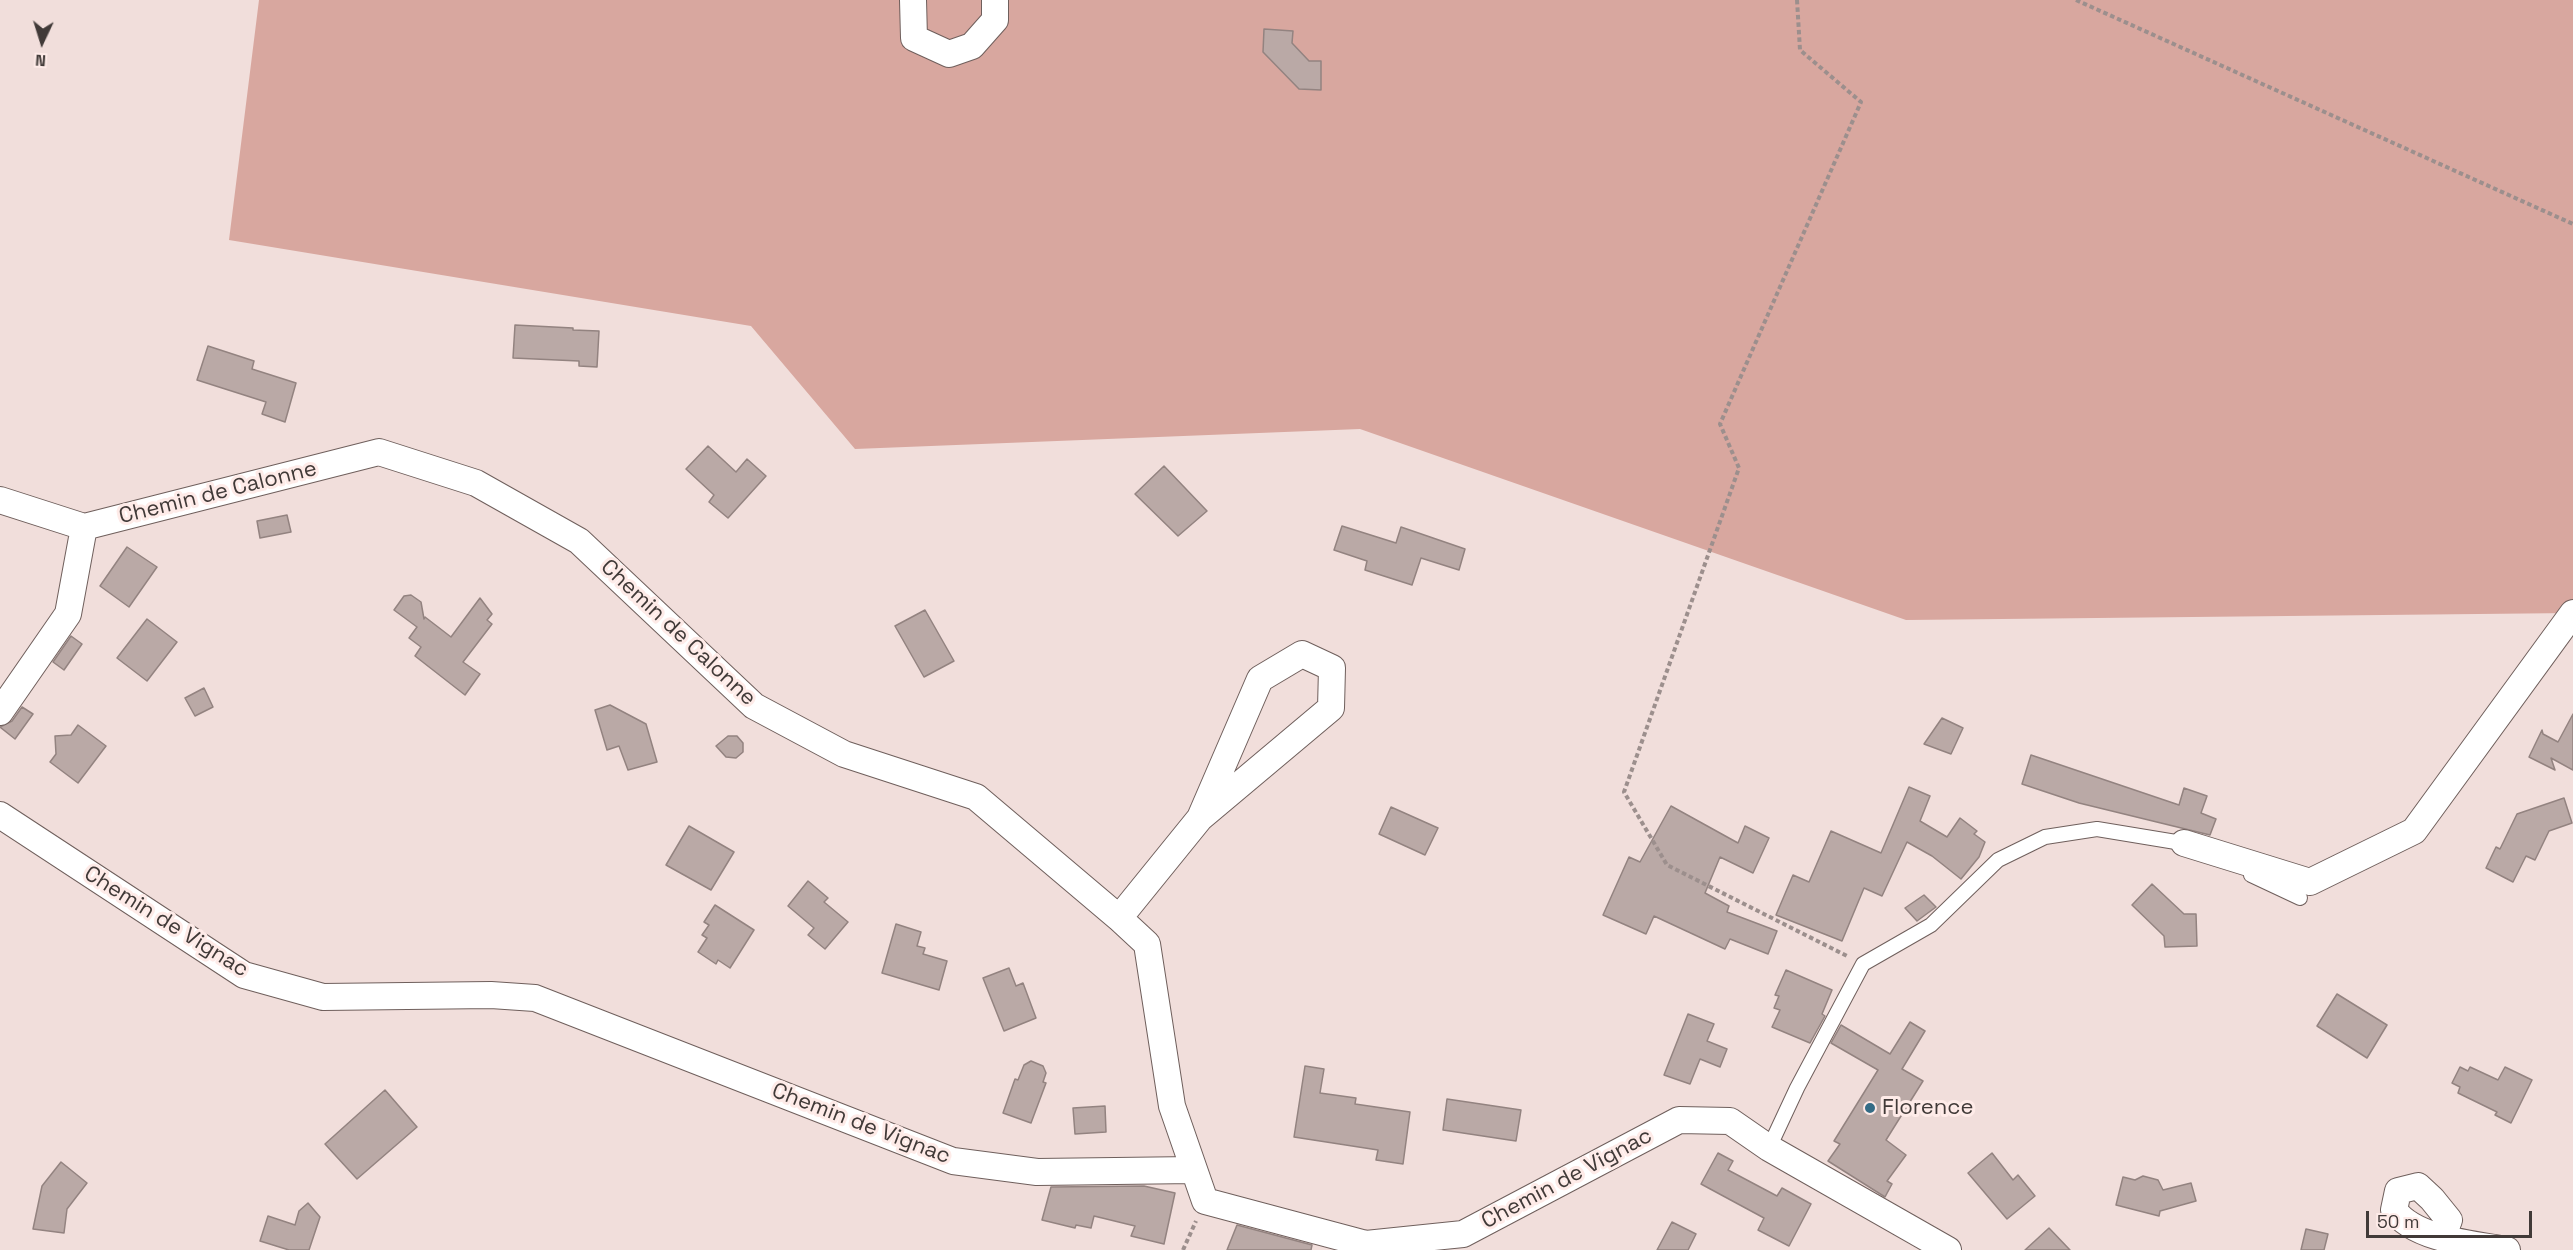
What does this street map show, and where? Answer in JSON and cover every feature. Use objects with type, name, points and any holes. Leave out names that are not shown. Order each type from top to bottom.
[{"type":"street","points":[[913,0],[914,38],[949,54],[972,46],[987,29],[994,20],[995,0]]},
{"type":"street","name":"Chemin de Calonne","points":[[84,527],[379,452],[476,483],[579,541],[754,706],[844,754],[976,797],[1147,944],[1172,1106],[1194,1170]]},
{"type":"street","points":[[0,500],[84,527],[68,614],[0,712]]},
{"type":"street","points":[[2184,843],[2310,882],[2414,831],[2573,613]]},
{"type":"street","points":[[1119,918],[1200,818],[1331,708],[1332,668],[1302,654],[1260,679],[1200,818]]},
{"type":"street","name":"Chemin de Vignac","points":[[0,815],[244,975],[323,997],[457,995],[535,998],[953,1161],[1037,1172],[1194,1170]]},
{"type":"street","name":"Chemin de Vignac","points":[[1205,1202],[1366,1244],[1463,1234],[1679,1120],[1730,1121],[1769,1148],[1948,1250]]},
{"type":"street","points":[[1194,1170],[1205,1202]]},
{"type":"street","points":[[2442,1238],[2507,1250]]},
{"type":"lane","points":[[1769,1148],[1797,1088],[1863,964],[1931,925],[1998,860],[2045,837],[2097,829],[2184,843],[2300,898]]},
{"type":"path","points":[[1797,0],[1800,50],[1861,102],[1720,424],[1739,468],[1624,792],[1667,866],[1863,964]]},
{"type":"path","points":[[2076,0],[2573,224]]},
{"type":"path","points":[[1183,1250],[1205,1202]]},
{"type":"shaded area","points":[[259,0],[2573,0],[2573,613],[1906,620],[1360,429],[855,449],[751,326],[229,240]]},
{"type":"building","points":[[1264,29],[1293,31],[1292,43],[1309,61],[1321,61],[1321,90],[1299,89],[1263,52]]},
{"type":"building","points":[[515,325],[599,331],[597,367],[579,366],[579,361],[513,358]]},
{"type":"building","points":[[208,346],[254,361],[252,369],[296,383],[285,422],[262,414],[266,402],[197,380]]},
{"type":"building","points":[[708,446],[736,472],[747,459],[766,476],[728,518],[709,502],[714,495],[686,469]]},
{"type":"building","points":[[1164,466],[1207,511],[1178,536],[1135,494]]},
{"type":"building","points":[[287,515],[291,532],[260,538],[257,521]]},
{"type":"building","points":[[1342,526],[1396,543],[1401,527],[1465,549],[1459,570],[1421,558],[1412,585],[1365,570],[1367,561],[1334,550]]},
{"type":"building","points":[[127,547],[157,567],[129,607],[100,586]]},
{"type":"building","points":[[411,595],[421,602],[424,619],[425,617],[451,637],[480,598],[492,614],[487,620],[492,624],[463,662],[480,674],[465,695],[415,656],[421,647],[409,638],[417,627],[394,610],[404,596]]},
{"type":"building","points":[[925,610],[954,661],[924,677],[895,626]]},
{"type":"building","points":[[147,619],[177,642],[147,681],[117,658]]},
{"type":"building","points":[[71,636],[82,644],[64,670],[53,662]]},
{"type":"building","points":[[204,688],[213,707],[195,716],[185,698]]},
{"type":"building","points":[[610,705],[646,724],[657,762],[628,770],[619,746],[607,750],[595,710]]},
{"type":"building","points":[[22,707],[33,714],[15,739],[0,727],[12,721]]},
{"type":"building","points":[[2573,714],[2573,770],[2551,758],[2555,770],[2529,757],[2542,730],[2543,734],[2558,742]]},
{"type":"building","points":[[1942,718],[1963,728],[1951,754],[1924,744]]},
{"type":"building","points":[[78,725],[106,746],[78,783],[50,762],[56,754],[55,736],[71,735]]},
{"type":"building","points":[[728,736],[737,736],[743,743],[743,752],[736,758],[726,757],[716,746]]},
{"type":"building","points":[[2031,755],[2179,805],[2184,788],[2207,796],[2201,813],[2216,819],[2210,835],[2079,803],[2022,784]]},
{"type":"building","points":[[1909,787],[1930,796],[1920,821],[1947,837],[1960,818],[1977,831],[1974,834],[1985,842],[1979,857],[1961,879],[1932,856],[1907,842],[1882,896],[1864,888],[1842,941],[1776,915],[1793,875],[1809,882],[1831,831],[1881,853]]},
{"type":"building","points":[[2564,798],[2572,823],[2549,831],[2535,860],[2526,856],[2513,882],[2486,868],[2496,847],[2500,849],[2517,814]]},
{"type":"building","points":[[1671,806],[1738,843],[1745,826],[1769,838],[1753,873],[1720,857],[1705,893],[1729,906],[1727,912],[1777,931],[1768,954],[1730,939],[1725,949],[1654,916],[1646,934],[1603,915],[1629,857],[1640,862]]},
{"type":"building","points":[[1391,807],[1438,828],[1425,855],[1379,834]]},
{"type":"building","points":[[689,826],[734,852],[711,890],[666,865]]},
{"type":"building","points":[[808,881],[828,898],[824,902],[848,922],[825,949],[808,935],[814,928],[788,906]]},
{"type":"building","points":[[2152,884],[2184,914],[2196,914],[2197,946],[2165,947],[2164,936],[2132,905]]},
{"type":"building","points":[[1924,895],[1936,907],[1917,921],[1905,908]]},
{"type":"building","points":[[715,905],[754,930],[730,968],[718,960],[716,964],[698,952],[707,938],[702,935],[709,925],[704,922]]},
{"type":"building","points":[[896,924],[921,932],[917,946],[925,948],[923,954],[947,961],[939,990],[882,973]]},
{"type":"building","points":[[1009,968],[1016,986],[1023,983],[1036,1018],[1004,1031],[983,978]]},
{"type":"building","points":[[1786,970],[1832,990],[1822,1014],[1825,1016],[1810,1043],[1772,1027],[1780,1010],[1774,1008],[1779,996],[1775,995]]},
{"type":"building","points":[[2337,994],[2387,1025],[2367,1058],[2317,1026]]},
{"type":"building","points":[[1688,1014],[1714,1024],[1707,1041],[1727,1049],[1720,1067],[1700,1059],[1690,1084],[1664,1075]]},
{"type":"building","points":[[1910,1022],[1925,1031],[1902,1069],[1923,1081],[1886,1140],[1906,1155],[1887,1181],[1892,1184],[1885,1197],[1828,1161],[1840,1144],[1834,1141],[1878,1070],[1831,1043],[1841,1025],[1890,1054]]},
{"type":"building","points":[[1031,1061],[1043,1066],[1046,1073],[1043,1082],[1046,1083],[1031,1123],[1003,1113],[1015,1079],[1018,1080],[1024,1065]]},
{"type":"building","points":[[1305,1066],[1324,1069],[1320,1093],[1356,1098],[1355,1104],[1410,1112],[1403,1164],[1376,1160],[1378,1150],[1294,1137]]},
{"type":"building","points":[[2460,1067],[2468,1071],[2470,1067],[2498,1080],[2505,1067],[2532,1080],[2511,1123],[2495,1115],[2497,1112],[2458,1093],[2460,1087],[2452,1083]]},
{"type":"building","points":[[385,1090],[417,1127],[357,1179],[325,1144]]},
{"type":"building","points":[[1447,1099],[1521,1110],[1516,1141],[1443,1130]]},
{"type":"building","points":[[1105,1106],[1106,1132],[1075,1134],[1073,1108]]},
{"type":"building","points":[[1718,1153],[1733,1161],[1728,1170],[1777,1196],[1782,1188],[1811,1204],[1789,1246],[1758,1230],[1764,1218],[1701,1184]]},
{"type":"building","points":[[1992,1153],[2013,1180],[2018,1175],[2035,1196],[2007,1219],[1968,1173]]},
{"type":"building","points":[[61,1162],[87,1183],[67,1209],[64,1233],[33,1229],[42,1186]]},
{"type":"building","points":[[2143,1176],[2158,1180],[2163,1190],[2191,1183],[2196,1201],[2160,1211],[2159,1216],[2116,1205],[2123,1177],[2135,1180]]},
{"type":"building","points":[[1144,1186],[1175,1193],[1164,1244],[1131,1236],[1135,1226],[1094,1216],[1091,1228],[1076,1225],[1075,1228],[1042,1220],[1051,1187]]},
{"type":"building","points":[[308,1203],[320,1217],[309,1250],[289,1250],[260,1241],[268,1216],[295,1225],[299,1211]]},
{"type":"building","points":[[1672,1222],[1696,1234],[1688,1250],[1657,1250]]},
{"type":"building","points":[[1237,1225],[1312,1245],[1311,1250],[1227,1250]]},
{"type":"building","points":[[2049,1228],[2070,1250],[2025,1250]]},
{"type":"building","points":[[2306,1229],[2328,1234],[2324,1250],[2301,1250]]},
{"type":"place","name":"Florence","points":[[1870,1108]]}]
